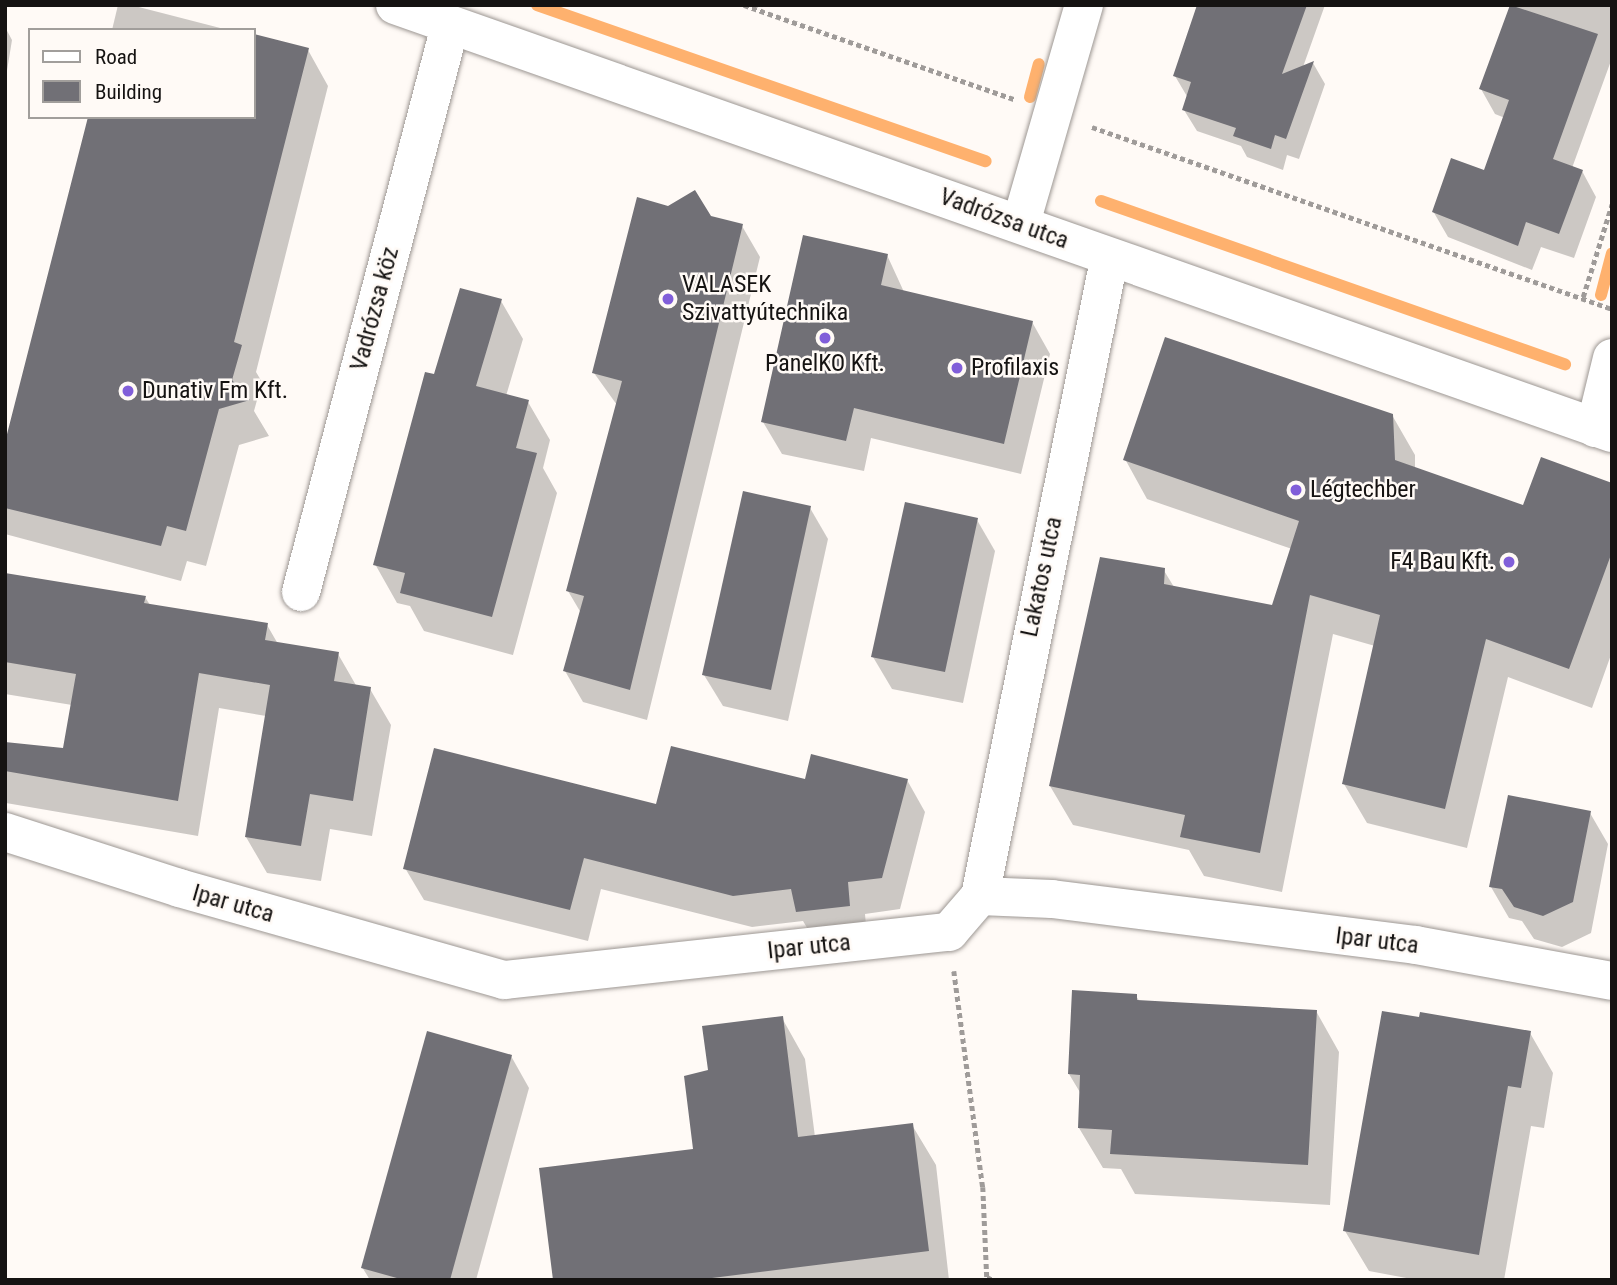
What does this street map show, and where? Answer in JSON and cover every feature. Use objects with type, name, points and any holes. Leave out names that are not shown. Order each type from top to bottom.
[{"type":"street","name":"Vadrózsa utca","points":[[395,5],[1021,223],[1109,260],[1603,431]]},
{"type":"street","points":[[1021,223],[1084,5]]},
{"type":"street","name":"Vadrózsa köz","points":[[301,592],[450,26]]},
{"type":"street","name":"Lakatos utca","points":[[980,896],[1109,260]]},
{"type":"street","points":[[1603,431],[1612,358]]},
{"type":"street","name":"Ipar utca","points":[[5,832],[179,888],[504,980],[949,932]]},
{"type":"street","points":[[949,932],[980,896]]},
{"type":"street","name":"Ipar utca","points":[[980,896],[1052,899],[1416,945],[1612,981]]},
{"type":"path","points":[[744,5],[1612,309]]},
{"type":"path","points":[[1583,297],[1612,204]]},
{"type":"path","points":[[949,932],[984,1186],[985,1278],[993,1280]]},
{"type":"building","points":[[1197,5],[1307,5],[1282,74],[1314,61],[1286,139],[1275,135],[1271,149],[1233,136],[1236,128],[1182,110],[1191,82],[1173,76]]},
{"type":"building","points":[[1510,5],[1598,34],[1553,159],[1583,170],[1559,234],[1526,222],[1518,246],[1432,212],[1451,158],[1484,170],[1509,100],[1479,89]]},
{"type":"building","name":"Dunativ Fm Kft.","points":[[256,35],[309,48],[234,342],[242,345],[232,380],[250,400],[219,409],[186,531],[167,526],[161,546],[5,508],[5,442],[87,119],[256,119]]},
{"type":"building","points":[[695,190],[711,216],[743,224],[630,690],[563,671],[584,596],[566,591],[622,381],[592,373],[637,197],[668,206]]},
{"type":"building","points":[[803,235],[888,254],[881,285],[1033,321],[1004,444],[854,408],[846,441],[761,422]]},
{"type":"building","points":[[460,288],[502,299],[476,386],[529,400],[516,448],[537,453],[492,617],[400,593],[405,573],[373,565],[425,372],[434,374]]},
{"type":"building","points":[[1165,337],[1393,414],[1395,460],[1523,505],[1541,457],[1612,483],[1612,552],[1569,669],[1486,639],[1445,809],[1342,784],[1380,615],[1310,595],[1260,853],[1180,837],[1185,815],[1049,786],[1100,557],[1165,568],[1164,584],[1272,605],[1299,521],[1123,460]]},
{"type":"building","points":[[743,491],[811,506],[771,690],[702,675]]},
{"type":"building","points":[[905,502],[978,518],[945,672],[871,657]]},
{"type":"building","points":[[5,573],[146,596],[144,603],[268,623],[265,640],[339,652],[334,681],[371,687],[353,801],[310,794],[301,846],[245,837],[270,685],[199,673],[178,801],[5,771],[5,742],[63,748],[76,674],[5,662]]},
{"type":"building","points":[[671,746],[805,779],[811,754],[908,779],[882,878],[848,882],[850,906],[796,912],[791,889],[733,896],[584,858],[570,910],[403,869],[434,748],[656,804]]},
{"type":"building","points":[[1508,795],[1591,811],[1573,902],[1543,916],[1514,907],[1502,889],[1489,887]]},
{"type":"building","points":[[1072,990],[1137,994],[1137,1000],[1317,1010],[1308,1165],[1110,1154],[1112,1130],[1078,1128],[1080,1075],[1068,1074]]},
{"type":"building","points":[[1382,1011],[1419,1017],[1420,1012],[1531,1031],[1521,1088],[1508,1086],[1479,1255],[1343,1231]]},
{"type":"building","points":[[783,1016],[798,1137],[913,1123],[929,1251],[696,1280],[553,1280],[539,1168],[693,1149],[684,1076],[708,1070],[702,1026]]},
{"type":"building","points":[[427,1031],[512,1055],[450,1280],[404,1280],[361,1268]]},
{"type":"waterway","points":[[537,5],[986,161]]},
{"type":"waterway","points":[[1030,97],[1039,64]]},
{"type":"waterway","points":[[1101,201],[1565,364]]},
{"type":"waterway","points":[[1601,295],[1612,253]]},
{"type":"place","name":"VALASEK Szivattyútechnika","points":[[668,299]]},
{"type":"place","name":"PanelKO Kft.","points":[[825,338]]},
{"type":"place","name":"Profilaxis","points":[[957,368]]},
{"type":"place","name":"Dunativ Fm Kft.","points":[[128,391]]},
{"type":"place","name":"Légtechber","points":[[1296,490]]},
{"type":"place","name":"F4 Bau Kft.","points":[[1509,562]]}]
